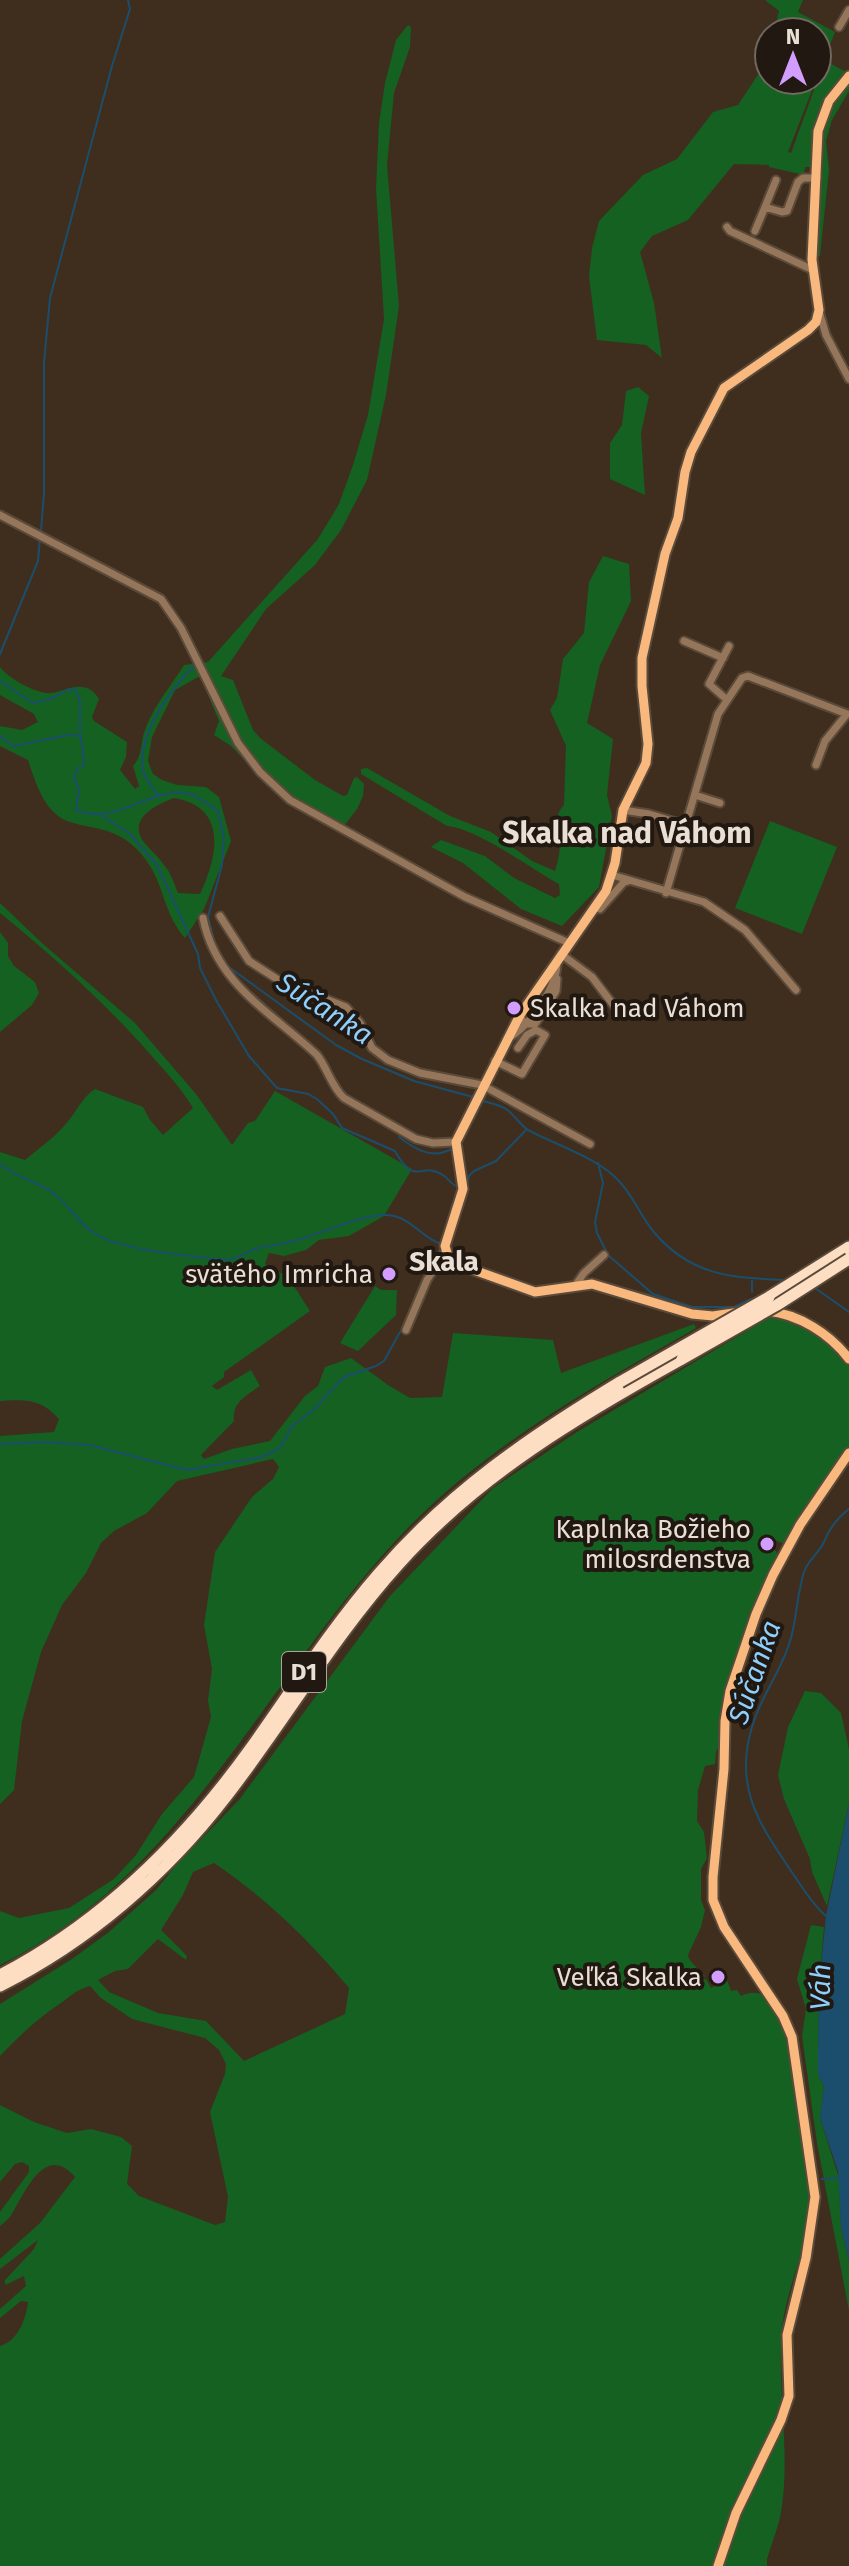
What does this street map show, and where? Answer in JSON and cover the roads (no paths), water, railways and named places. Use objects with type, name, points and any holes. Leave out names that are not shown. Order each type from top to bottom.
[{"type":"highway","name":"D1","points":[[0,1975],[96,1914],[147,1870],[217,1793],[376,1576],[431,1517],[495,1462],[576,1408],[769,1297],[849,1247]]},
{"type":"highway","name":"D1","points":[[0,1986],[58,1952],[103,1920],[147,1883],[192,1837],[225,1798],[383,1582],[439,1523],[509,1463],[571,1422],[777,1305],[849,1259]]},
{"type":"main road","points":[[849,76],[829,101],[817,140],[813,270],[819,310],[816,322],[724,388],[691,452],[678,518],[665,554],[642,658],[647,757],[623,810],[612,875],[596,907],[520,1015],[456,1142],[462,1189],[446,1239],[446,1250],[453,1262],[535,1292],[594,1284],[700,1315],[756,1311],[781,1313],[805,1322],[823,1334],[849,1359]]},
{"type":"main road","points":[[718,2566],[736,2513],[787,2405],[790,2387],[787,2335],[806,2258],[815,2197],[792,2037],[783,2016],[724,1927],[713,1900],[725,1721],[730,1691],[773,1575],[800,1525],[849,1453]]},
{"type":"street","points":[[839,27],[849,10]]},
{"type":"street","points":[[765,207],[787,211],[798,182],[803,178],[817,178]]},
{"type":"street","points":[[755,231],[776,180]]},
{"type":"street","points":[[727,227],[813,270]]},
{"type":"street","points":[[819,310],[826,335],[849,379]]},
{"type":"street","points":[[808,330],[826,335]]},
{"type":"street","points":[[0,515],[161,599],[181,628],[238,743],[260,772],[290,800],[465,897],[569,943]]},
{"type":"street","points":[[684,641],[723,658]]},
{"type":"street","points":[[726,699],[709,684],[729,646]]},
{"type":"street","points":[[666,893],[718,714],[742,678],[748,676],[847,714],[825,741],[816,765]]},
{"type":"street","points":[[695,795],[720,803]]},
{"type":"street","points":[[623,810],[686,825]]},
{"type":"street","points":[[612,875],[704,902],[745,930],[796,990]]},
{"type":"street","points":[[596,907],[600,909],[624,882],[631,881]]},
{"type":"street","points":[[220,916],[249,961],[280,981],[346,1007],[360,1023],[372,1048],[388,1060],[420,1073],[480,1090],[590,1144]]},
{"type":"street","points":[[203,918],[212,949],[232,980],[317,1055],[344,1098],[416,1139],[433,1143],[456,1142]]},
{"type":"street","points":[[520,1015],[526,1025],[535,1024],[556,991],[559,956],[592,977],[618,1011]]},
{"type":"street","points":[[505,1041],[523,1031],[526,1025]]},
{"type":"street","points":[[495,1061],[522,1074],[545,1035],[536,1030],[527,1035],[518,1048]]},
{"type":"street","points":[[505,1041],[532,1055]]},
{"type":"street","points":[[406,1330],[432,1272],[446,1250]]},
{"type":"street","points":[[575,1286],[604,1255]]},
{"type":"street","points":[[432,1272],[453,1262]]},
{"type":"water","name":"Váh","points":[[849,1803],[849,2261],[841,2227],[838,2171],[820,2118],[824,2086],[818,2075],[818,2054],[819,1986],[826,1916]]},
{"type":"waterway","points":[[41,531],[44,363],[50,298],[130,9],[128,0]]},
{"type":"waterway","points":[[0,654],[38,561],[40,538]]},
{"type":"waterway","points":[[159,796],[143,770],[145,742],[166,699],[194,665]]},
{"type":"waterway","points":[[0,681],[33,703],[53,698],[69,689],[76,690],[80,701],[80,733]]},
{"type":"waterway","name":"Súčanka","points":[[0,736],[13,746],[68,735],[81,736],[84,765],[77,769],[74,778],[79,790],[76,810],[91,814],[105,813],[159,796],[186,793],[218,811],[224,838],[222,865],[208,917],[215,944],[226,965],[336,1045],[362,1059],[414,1081],[473,1097]]},
{"type":"waterway","points":[[101,815],[129,833],[157,865],[216,1000],[249,1056],[277,1088],[308,1094],[333,1114],[342,1128],[395,1151],[408,1169],[435,1171],[458,1187]]},
{"type":"waterway","name":"Súčanka","points":[[483,1101],[506,1109],[528,1130],[588,1158],[610,1172],[628,1192],[653,1231],[667,1246],[697,1266],[748,1278],[786,1280]]},
{"type":"waterway","points":[[466,1187],[474,1171],[496,1161],[527,1129]]},
{"type":"waterway","points":[[399,1137],[429,1153],[450,1150]]},
{"type":"waterway","points":[[598,1163],[603,1183],[595,1222],[608,1255],[653,1294],[692,1307],[734,1307],[751,1299]]},
{"type":"waterway","points":[[0,1164],[49,1190],[94,1233],[139,1248],[227,1260],[255,1249],[384,1215],[400,1218],[441,1244]]},
{"type":"waterway","points":[[431,1266],[440,1249]]},
{"type":"waterway","points":[[752,1281],[752,1292]]},
{"type":"waterway","points":[[403,1327],[421,1284]]},
{"type":"waterway","name":"Súčanka","points":[[815,1288],[849,1312]]},
{"type":"waterway","points":[[626,1289],[650,1295]]},
{"type":"waterway","points":[[0,1444],[46,1442],[89,1445],[187,1470],[262,1457],[280,1448],[292,1426],[312,1411],[344,1377],[384,1361],[400,1332]]},
{"type":"waterway","name":"Súčanka","points":[[826,1916],[806,1894],[759,1819],[748,1785],[747,1748],[756,1715],[791,1638],[804,1572],[834,1524],[849,1509]]},
{"type":"waterway","points":[[822,2179],[839,2178]]},
{"type":"place","name":"Skalka nad Váhom","points":[[514,1008]]},
{"type":"place","name":"svätého Imricha","points":[[389,1274]]},
{"type":"place","name":"Kaplnka Božieho milosrdenstva","points":[[767,1544]]},
{"type":"place","name":"Veľká Skalka","points":[[718,1977]]},
{"type":"district","name":"Skalka nad Váhom","points":[[627,833]]},
{"type":"district","name":"Skala","points":[[444,1261]]}]
